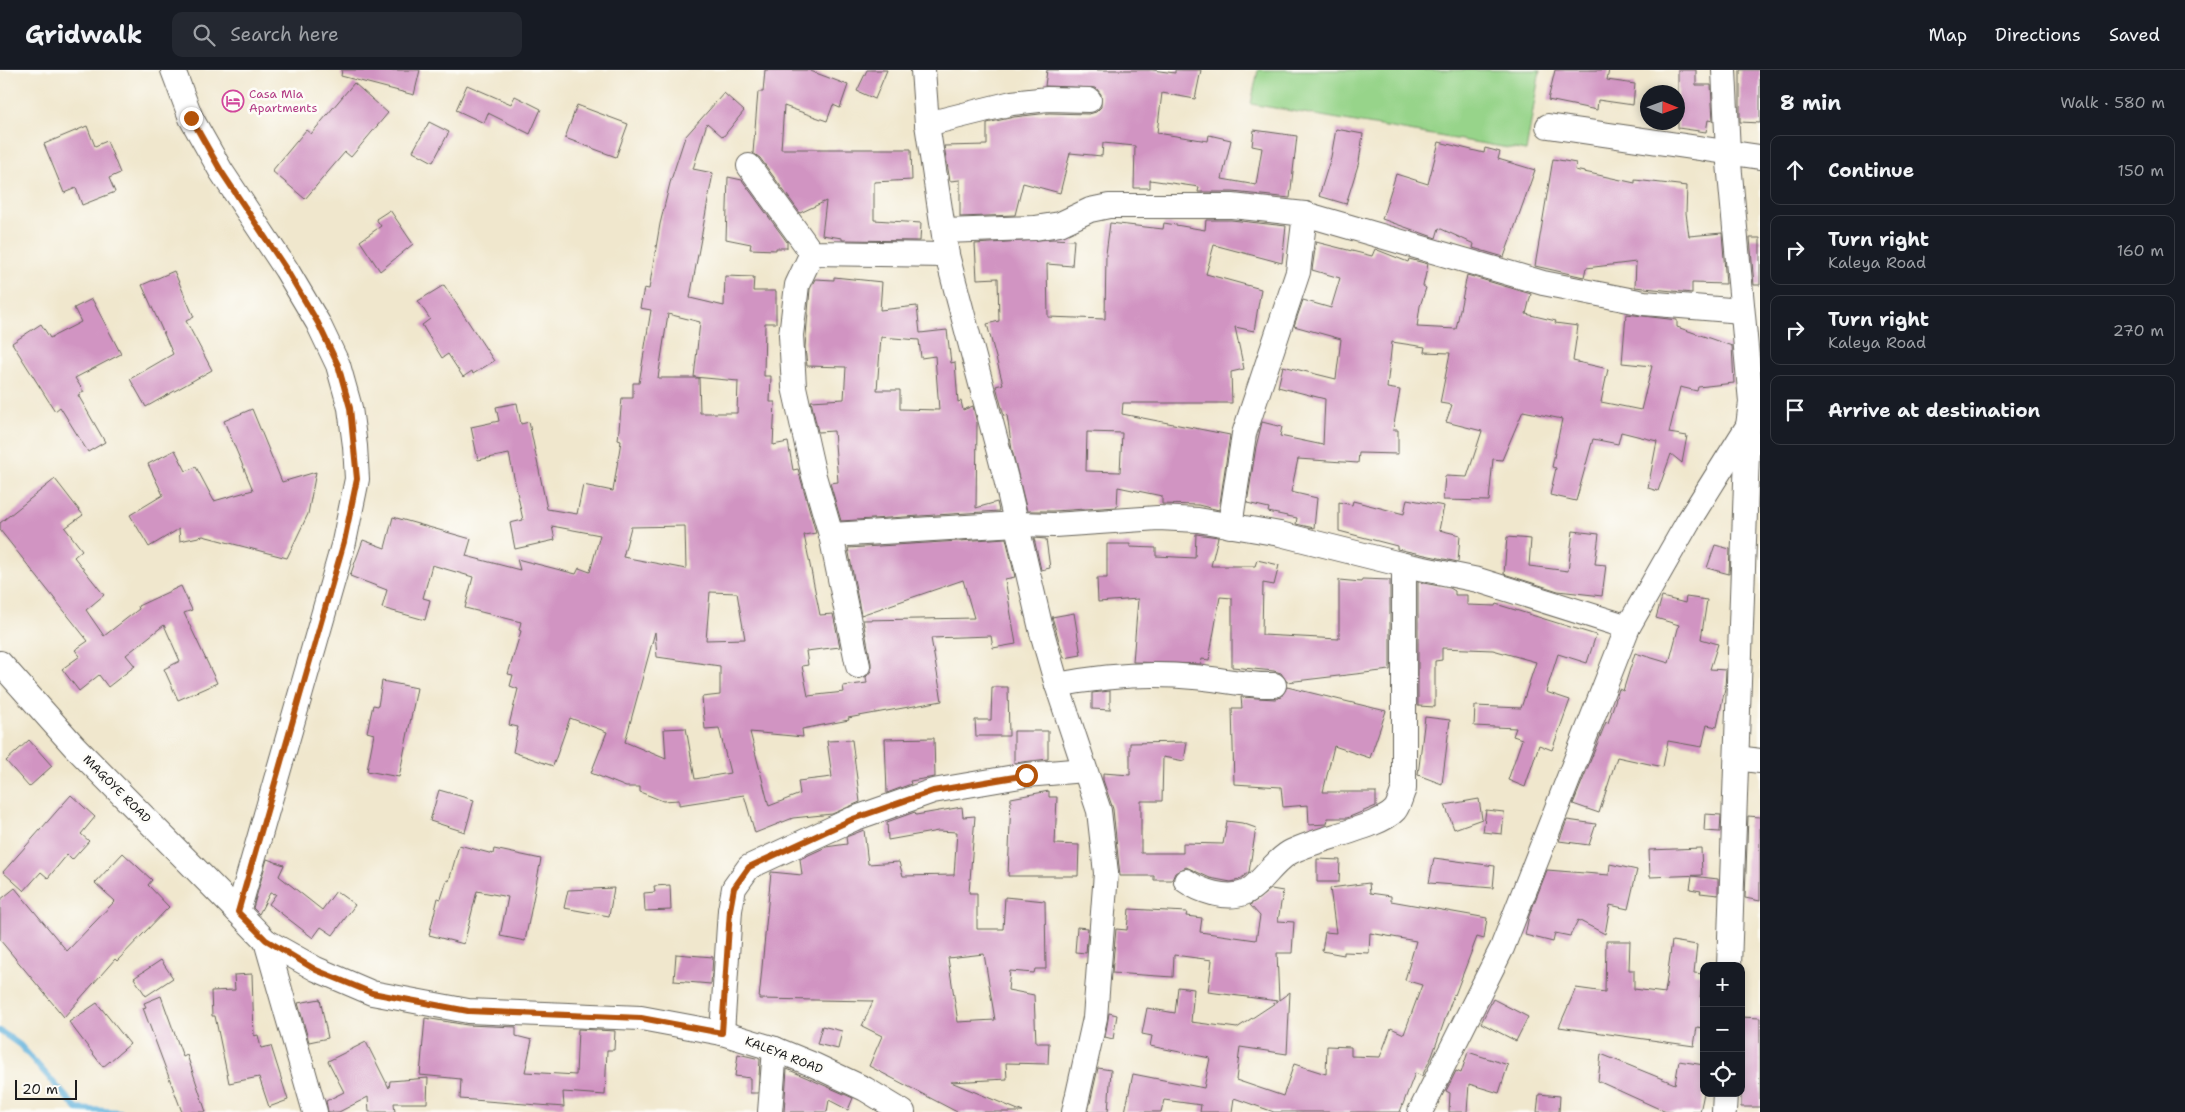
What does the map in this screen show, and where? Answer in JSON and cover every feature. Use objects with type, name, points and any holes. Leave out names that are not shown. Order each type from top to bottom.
[{"type":"street","points":[[173,70],[191,118],[221,171],[286,269],[318,323],[338,365],[350,408],[357,479],[344,542],[238,912]]},
{"type":"street","points":[[923,70],[927,124],[947,255],[1057,685],[1099,811],[1106,873],[1095,1018],[1074,1112]]},
{"type":"street","points":[[1420,1112],[1502,948],[1628,627],[1688,522],[1748,426],[1755,403],[1742,311],[1728,152],[1724,70]]},
{"type":"street","points":[[927,124],[1012,103],[1048,99],[1089,100]]},
{"type":"street","points":[[1548,126],[1760,156]]},
{"type":"street","points":[[750,166],[812,253]]},
{"type":"street","points":[[944,231],[1034,228],[1060,224],[1090,210],[1110,206],[1232,206],[1305,214],[1543,283],[1644,303],[1742,311]]},
{"type":"street","points":[[1230,526],[1244,434],[1298,272],[1305,214]]},
{"type":"street","points":[[812,253],[947,255]]},
{"type":"street","points":[[812,253],[796,285],[791,335],[794,387],[814,476],[831,535],[858,666]]},
{"type":"street","points":[[1729,962],[1748,760],[1753,497],[1748,426]]},
{"type":"street","points":[[831,535],[1017,524],[1054,526],[1158,518],[1198,520],[1280,534],[1404,565],[1478,580],[1628,627]]},
{"type":"street","points":[[1186,881],[1205,891],[1227,895],[1243,893],[1253,887],[1272,865],[1290,852],[1378,821],[1395,810],[1404,789],[1402,645],[1404,565]]},
{"type":"street","name":"MAGOYE ROAD","points":[[0,662],[74,746],[238,912]]},
{"type":"street","points":[[1057,685],[1099,676],[1145,674],[1196,677],[1246,685],[1274,685]]},
{"type":"street","points":[[722,1033],[730,910],[734,888],[749,867],[853,819],[933,791],[1026,775],[1084,770]]},
{"type":"street","name":"KALEYA ROAD","points":[[238,912],[266,940],[316,970],[372,993],[468,1011],[641,1018],[722,1033],[775,1049],[865,1089],[903,1112]]},
{"type":"street","points":[[266,940],[315,1112]]},
{"type":"street","points":[[770,1112],[775,1049]]},
{"type":"street","points":[[1724,1112],[1725,1097]]},
{"type":"green space","points":[[1258,70],[1540,70],[1526,151],[1251,104]]},
{"type":"building","points":[[342,70],[420,70],[414,95],[341,76]]},
{"type":"building","points":[[765,70],[808,70],[848,85],[840,108],[833,105],[827,121],[784,106],[781,149],[911,149],[912,180],[874,182],[874,220],[921,223],[920,241],[842,240],[842,238],[822,235],[826,201],[800,213],[760,158],[753,153],[758,92],[763,92]]},
{"type":"building","points":[[867,70],[887,70],[875,99],[857,91]]},
{"type":"building","points":[[1047,70],[1152,70],[1175,73],[1175,70],[1201,70],[1195,99],[1162,93],[1157,133],[1208,141],[1209,135],[1231,140],[1222,179],[1256,185],[1262,148],[1252,146],[1254,130],[1297,136],[1290,198],[1233,192],[1198,192],[1199,187],[1150,180],[1150,188],[1134,188],[1135,146],[1103,143],[1102,156],[1070,153],[1060,193],[1023,183],[1015,215],[960,217],[960,180],[950,181],[944,146],[987,145],[987,123],[1014,117],[1049,113],[1089,114],[1096,112],[1101,107],[1101,94],[1096,88],[1045,86]]},
{"type":"building","points":[[1555,70],[1609,70],[1607,80],[1635,84],[1633,105],[1598,100],[1597,110],[1548,100]]},
{"type":"building","points":[[1678,70],[1696,70],[1696,85],[1711,85],[1713,121],[1708,120],[1706,132],[1685,129],[1685,85],[1678,85]]},
{"type":"building","points":[[1740,70],[1760,70],[1760,123],[1740,122]]},
{"type":"building","points":[[354,83],[388,113],[351,157],[345,152],[305,199],[272,171],[306,130],[311,134]]},
{"type":"building","points":[[467,85],[511,104],[515,96],[541,109],[530,134],[488,113],[484,123],[456,110]]},
{"type":"building","points":[[724,93],[744,111],[723,137],[707,123],[693,169],[713,173],[690,298],[724,306],[725,276],[754,277],[753,291],[776,291],[776,323],[765,323],[764,376],[771,376],[770,402],[775,402],[773,445],[788,442],[793,470],[798,469],[816,533],[804,535],[820,615],[833,614],[840,647],[806,651],[808,665],[802,666],[808,696],[844,692],[843,686],[867,683],[866,677],[871,671],[871,663],[863,620],[974,618],[963,580],[861,615],[848,548],[1006,538],[1015,577],[1005,579],[1016,644],[993,648],[991,636],[931,638],[942,701],[848,718],[849,720],[802,729],[803,737],[750,732],[769,806],[800,794],[798,781],[832,777],[827,741],[852,740],[860,802],[832,814],[793,818],[755,833],[744,795],[679,805],[679,800],[663,801],[640,792],[640,787],[626,787],[591,773],[607,732],[570,718],[553,766],[513,752],[518,727],[509,725],[518,689],[510,686],[513,675],[508,674],[521,631],[519,630],[521,622],[465,608],[473,577],[432,565],[423,598],[430,600],[425,620],[382,608],[387,590],[350,576],[363,540],[385,548],[393,517],[471,539],[466,556],[520,570],[517,559],[576,574],[579,568],[590,572],[600,535],[552,526],[555,540],[515,549],[510,523],[523,520],[509,454],[478,460],[471,427],[499,421],[496,407],[517,403],[521,424],[529,422],[547,509],[577,514],[583,485],[613,491],[621,441],[618,440],[622,398],[633,398],[633,383],[639,383],[651,310],[640,308],[644,288],[649,289],[660,224],[670,183],[685,137]],"holes":[[[668,314],[700,322],[694,377],[738,381],[737,413],[700,413],[699,378],[658,378]],[[685,526],[686,569],[623,557],[631,527]],[[710,592],[737,593],[745,639],[706,640]],[[655,632],[657,657],[720,666],[720,695],[702,697],[705,729],[719,728],[730,773],[695,779],[686,728],[664,729],[666,759],[625,742]]]},
{"type":"building","points":[[577,105],[628,124],[616,157],[565,138]]},
{"type":"building","points":[[429,122],[449,132],[433,162],[413,151]]},
{"type":"building","points":[[87,126],[95,146],[107,141],[120,173],[109,178],[115,192],[82,205],[76,188],[64,193],[44,144]]},
{"type":"building","points":[[1336,129],[1363,134],[1359,162],[1346,204],[1319,196],[1331,157]]},
{"type":"building","points":[[1439,142],[1484,153],[1485,148],[1500,152],[1498,159],[1535,170],[1504,257],[1473,248],[1474,244],[1439,228],[1436,238],[1382,219],[1396,174],[1428,184]]},
{"type":"building","points":[[1553,159],[1576,163],[1575,170],[1635,183],[1635,180],[1687,186],[1686,213],[1689,236],[1722,233],[1726,284],[1692,283],[1692,293],[1635,287],[1636,262],[1586,268],[1584,277],[1535,266]]},
{"type":"building","points":[[728,177],[742,180],[787,242],[787,248],[776,248],[776,250],[750,249],[751,244],[726,239]]},
{"type":"building","points":[[390,210],[413,244],[380,271],[360,241],[381,226],[376,219]]},
{"type":"building","points":[[1206,220],[1231,220],[1286,226],[1282,263],[1214,245],[1206,274],[1261,289],[1254,331],[1235,327],[1244,369],[1231,372],[1232,403],[1123,403],[1122,414],[1230,435],[1219,510],[1198,505],[1162,504],[1162,496],[1118,487],[1117,507],[1027,511],[1012,450],[1007,415],[1004,416],[996,386],[1003,384],[987,324],[999,321],[998,278],[977,279],[975,244],[1053,239],[1074,240],[1072,266],[1047,264],[1048,317],[1105,319],[1106,254],[1110,223],[1163,229],[1164,223],[1205,230]],"holes":[[[1087,432],[1122,433],[1120,472],[1086,471]]]},
{"type":"building","points":[[1750,238],[1760,238],[1760,285],[1754,285]]},
{"type":"building","points":[[1316,242],[1372,256],[1375,249],[1408,262],[1409,259],[1428,264],[1423,286],[1426,288],[1420,306],[1417,327],[1456,329],[1467,275],[1531,294],[1526,314],[1556,321],[1555,323],[1578,326],[1573,361],[1608,369],[1601,402],[1641,410],[1652,366],[1622,363],[1626,314],[1677,320],[1677,327],[1732,346],[1734,383],[1698,387],[1697,391],[1680,387],[1669,433],[1687,436],[1682,463],[1671,454],[1658,491],[1648,488],[1657,441],[1621,432],[1618,444],[1593,439],[1576,501],[1550,495],[1556,468],[1552,467],[1562,419],[1523,411],[1502,460],[1493,459],[1489,501],[1443,500],[1445,476],[1467,477],[1482,431],[1446,422],[1452,405],[1440,403],[1450,353],[1424,352],[1425,347],[1392,342],[1387,388],[1400,390],[1393,430],[1398,430],[1398,454],[1359,453],[1358,463],[1298,459],[1291,492],[1317,498],[1314,528],[1296,524],[1297,518],[1268,512],[1269,508],[1247,503],[1262,422],[1282,427],[1280,436],[1323,445],[1325,399],[1278,387],[1283,366],[1336,379],[1341,339],[1294,326],[1303,300],[1331,308],[1340,278],[1312,270]]},
{"type":"building","points":[[174,271],[194,317],[186,321],[212,370],[146,407],[130,379],[173,354],[142,285]]},
{"type":"building","points":[[834,277],[882,282],[880,310],[917,306],[920,333],[947,330],[951,363],[955,362],[958,402],[961,401],[963,410],[973,406],[977,423],[976,508],[997,502],[999,511],[841,521],[830,483],[838,482],[834,431],[818,432],[811,401],[844,399],[846,367],[807,366],[805,347],[810,289],[815,279],[834,280]],"holes":[[[881,337],[919,340],[921,358],[935,356],[939,410],[900,409],[900,390],[877,390]]]},
{"type":"building","points":[[444,285],[494,361],[473,374],[472,371],[463,377],[448,354],[442,358],[422,325],[430,319],[418,301]]},
{"type":"building","points":[[92,299],[121,354],[75,378],[84,392],[78,395],[105,442],[88,452],[60,407],[55,411],[12,343],[41,324],[50,338],[81,322],[74,308]]},
{"type":"building","points":[[252,409],[282,482],[316,472],[308,514],[287,558],[203,536],[180,541],[179,529],[149,547],[130,515],[163,495],[148,464],[175,450],[186,471],[196,467],[214,501],[253,490],[224,421]]},
{"type":"building","points":[[55,479],[83,515],[65,528],[82,550],[74,557],[104,595],[86,610],[104,636],[139,609],[138,606],[181,586],[192,610],[184,613],[217,683],[178,700],[164,669],[180,661],[164,625],[126,655],[135,666],[108,687],[99,675],[79,691],[62,669],[80,656],[75,650],[88,641],[0,530],[0,523]]},
{"type":"building","points":[[1407,499],[1444,506],[1439,530],[1460,535],[1458,562],[1397,549],[1397,546],[1339,531],[1339,502],[1352,505],[1353,501],[1404,514]]},
{"type":"building","points":[[1573,531],[1599,534],[1595,564],[1606,565],[1602,596],[1558,591],[1504,574],[1507,537],[1531,539],[1529,566],[1568,571]]},
{"type":"building","points":[[1196,534],[1218,537],[1211,566],[1255,566],[1257,560],[1279,565],[1274,585],[1263,583],[1262,635],[1339,639],[1339,580],[1361,582],[1362,579],[1390,580],[1390,670],[1287,682],[1281,673],[1274,671],[1232,667],[1232,598],[1220,597],[1209,660],[1202,659],[1201,664],[1133,662],[1138,599],[1098,602],[1097,578],[1107,578],[1107,544],[1130,544],[1130,547],[1156,548],[1156,556],[1195,558]]},
{"type":"building","points":[[1034,538],[1046,539],[1050,568],[1041,570]]},
{"type":"building","points":[[1715,545],[1730,549],[1729,574],[1707,568]]},
{"type":"building","points":[[1418,582],[1450,588],[1455,591],[1455,595],[1467,595],[1467,605],[1495,606],[1496,604],[1596,635],[1587,663],[1558,654],[1546,692],[1570,700],[1552,750],[1539,745],[1525,787],[1508,780],[1522,739],[1513,736],[1516,728],[1474,726],[1475,706],[1521,708],[1536,662],[1493,650],[1442,648],[1442,660],[1435,661],[1435,707],[1418,706]]},
{"type":"building","points":[[1662,597],[1685,603],[1686,597],[1707,600],[1701,639],[1718,644],[1710,669],[1726,670],[1725,688],[1717,727],[1707,725],[1702,747],[1668,741],[1663,767],[1617,757],[1599,813],[1573,804],[1606,722],[1608,723],[1619,689],[1623,691],[1635,653],[1669,663],[1679,625],[1656,618]]},
{"type":"building","points":[[1074,613],[1081,655],[1064,658],[1052,617]]},
{"type":"building","points":[[382,681],[417,688],[399,777],[367,771],[374,734],[367,732],[373,705],[378,706]]},
{"type":"building","points":[[992,687],[1008,687],[1009,736],[976,736],[975,720],[991,720]]},
{"type":"building","points":[[1287,687],[1386,711],[1370,758],[1334,746],[1323,792],[1376,792],[1376,806],[1347,818],[1328,818],[1327,824],[1309,825],[1308,805],[1283,807],[1281,787],[1234,784],[1232,708],[1242,708],[1241,697],[1275,699],[1281,697]]},
{"type":"building","points":[[1110,691],[1110,710],[1092,709],[1092,693]]},
{"type":"building","points":[[1425,717],[1450,720],[1442,784],[1418,775]]},
{"type":"building","points":[[1014,731],[1048,731],[1048,759],[1014,763]]},
{"type":"building","points":[[934,738],[935,777],[910,781],[911,784],[887,793],[885,739]]},
{"type":"building","points":[[29,740],[52,766],[29,787],[6,761]]},
{"type":"building","points":[[1187,742],[1184,761],[1163,757],[1162,801],[1141,801],[1141,853],[1183,853],[1183,843],[1223,844],[1227,821],[1242,823],[1256,828],[1249,872],[1239,880],[1231,882],[1210,878],[1186,867],[1175,873],[1172,880],[1154,880],[1154,876],[1120,876],[1113,809],[1103,780],[1103,773],[1130,775],[1130,743]]},
{"type":"building","points":[[439,790],[474,800],[465,832],[430,821]]},
{"type":"building","points":[[1049,791],[1049,797],[1057,797],[1055,844],[1079,845],[1078,876],[1008,876],[1011,798]]},
{"type":"building","points":[[71,795],[95,817],[81,834],[89,841],[72,860],[67,855],[48,878],[41,872],[24,891],[3,872]]},
{"type":"building","points":[[1479,799],[1482,819],[1454,829],[1445,805]]},
{"type":"building","points":[[962,807],[963,817],[975,816],[969,893],[977,893],[977,929],[1003,929],[1005,897],[1045,901],[1046,969],[1035,969],[1034,973],[1010,971],[1008,990],[1034,995],[1036,1043],[1049,1043],[1048,1064],[1006,1063],[1007,1079],[951,1082],[1023,1112],[957,1112],[869,1066],[882,1036],[862,1026],[873,1001],[759,999],[771,872],[802,875],[800,859],[826,847],[847,844],[846,837],[864,830],[868,864],[899,862],[903,876],[954,875],[957,832],[938,831],[888,840],[887,822],[915,812],[916,815]],"holes":[[[984,954],[995,1020],[958,1022],[948,958]]]},
{"type":"building","points":[[1486,810],[1504,812],[1502,834],[1483,832]]},
{"type":"building","points":[[1705,814],[1721,815],[1720,832],[1704,831]]},
{"type":"building","points":[[1748,816],[1760,817],[1760,901],[1745,898]]},
{"type":"building","points":[[1567,820],[1596,824],[1589,845],[1559,841]]},
{"type":"building","points":[[459,845],[493,854],[494,849],[541,859],[525,941],[500,936],[508,897],[477,891],[464,944],[429,935],[438,898],[441,899],[447,880],[449,881]]},
{"type":"building","points":[[1701,848],[1702,875],[1650,877],[1649,850]]},
{"type":"building","points":[[123,853],[152,880],[148,885],[169,907],[117,961],[115,959],[64,1017],[0,940],[0,900],[15,888],[67,951],[115,901],[95,883]]},
{"type":"building","points":[[1434,858],[1495,866],[1493,888],[1429,883]]},
{"type":"building","points":[[267,859],[284,865],[279,876],[322,910],[336,891],[355,905],[333,935],[321,927],[313,938],[269,904],[276,894],[270,893],[259,914],[253,908]]},
{"type":"building","points":[[1317,859],[1340,860],[1339,882],[1317,882]]},
{"type":"building","points":[[1610,864],[1637,870],[1628,909],[1610,905],[1605,934],[1578,920],[1570,936],[1555,933],[1553,942],[1525,935],[1529,916],[1547,870],[1609,875]]},
{"type":"building","points":[[1692,876],[1718,879],[1718,895],[1700,893],[1701,891],[1690,889]]},
{"type":"building","points":[[1369,883],[1370,893],[1391,896],[1391,901],[1487,918],[1484,939],[1477,937],[1432,1056],[1422,1076],[1415,1073],[1400,1112],[1274,1112],[1234,1098],[1232,1112],[1200,1112],[1201,1105],[1164,1100],[1161,1112],[1125,1112],[1133,1074],[1204,1088],[1210,1058],[1150,1046],[1152,1036],[1142,1034],[1147,1008],[1175,1013],[1178,987],[1194,989],[1191,1022],[1237,1028],[1278,1001],[1208,992],[1212,960],[1174,955],[1173,977],[1112,973],[1116,929],[1127,930],[1129,909],[1187,912],[1186,916],[1202,918],[1200,932],[1256,940],[1260,916],[1250,905],[1271,889],[1283,891],[1278,921],[1294,922],[1292,953],[1277,953],[1279,1000],[1290,992],[1287,1054],[1240,1047],[1236,1080],[1283,1096],[1294,1064],[1326,1074],[1327,1046],[1351,1047],[1351,1056],[1380,1057],[1391,1028],[1404,1034],[1422,985],[1405,980],[1416,941],[1370,933],[1369,953],[1344,952],[1344,955],[1322,951],[1325,932],[1336,933],[1330,888]]},
{"type":"building","points":[[670,885],[671,910],[645,911],[644,893],[655,892],[654,886]]},
{"type":"building","points":[[614,888],[609,916],[564,908],[568,890]]},
{"type":"building","points":[[1077,927],[1088,928],[1086,953],[1075,952]]},
{"type":"building","points":[[1606,941],[1630,941],[1629,970],[1634,970],[1634,989],[1665,993],[1672,941],[1697,945],[1694,973],[1700,974],[1700,1027],[1697,1027],[1694,1046],[1559,1027],[1576,988],[1605,992]]},
{"type":"building","points":[[676,954],[713,957],[711,984],[674,981]]},
{"type":"building","points":[[161,960],[173,978],[146,996],[134,978]]},
{"type":"building","points":[[252,974],[254,1036],[258,1035],[261,1048],[271,1046],[288,1100],[269,1107],[259,1077],[229,1083],[215,1016],[212,1016],[211,991],[235,990],[234,975]]},
{"type":"building","points":[[161,996],[183,1057],[187,1055],[206,1112],[182,1112],[143,1008],[146,1007],[144,1003]]},
{"type":"building","points":[[320,999],[328,1038],[309,1042],[298,1003]]},
{"type":"building","points":[[1493,999],[1528,1017],[1516,1041],[1481,1023]]},
{"type":"building","points":[[97,1003],[130,1044],[103,1067],[69,1022]]},
{"type":"building","points":[[1109,1013],[1117,1015],[1113,1039],[1105,1037]]},
{"type":"building","points":[[1745,1017],[1760,1018],[1760,1107],[1741,1107],[1741,1097],[1745,1097]]},
{"type":"building","points":[[425,1018],[467,1025],[516,1027],[516,1036],[532,1040],[525,1072],[576,1075],[578,1029],[615,1031],[614,1050],[607,1050],[605,1095],[563,1092],[564,1107],[460,1099],[461,1079],[420,1075]]},
{"type":"building","points":[[822,1026],[842,1031],[838,1049],[817,1044]]},
{"type":"building","points":[[366,1042],[389,1088],[390,1081],[428,1078],[427,1103],[394,1103],[395,1112],[369,1112],[368,1097],[339,1112],[328,1112],[326,1101],[344,1092],[328,1061]]},
{"type":"building","points":[[1468,1052],[1508,1065],[1499,1093],[1469,1084],[1467,1112],[1449,1112],[1450,1093],[1446,1091],[1456,1071],[1461,1073]]},
{"type":"building","points":[[738,1054],[760,1059],[758,1093],[750,1093],[750,1078],[735,1076]]},
{"type":"building","points":[[1601,1054],[1675,1084],[1679,1061],[1700,1064],[1700,1097],[1703,1097],[1700,1112],[1666,1112],[1598,1081]]},
{"type":"building","points":[[1098,1068],[1111,1070],[1108,1112],[1088,1112]]},
{"type":"building","points":[[787,1069],[853,1098],[848,1110],[829,1100],[827,1112],[784,1112]]},
{"type":"building","points":[[1539,1094],[1560,1096],[1559,1112],[1537,1112]]},
{"type":"waterway","points":[[0,1031],[20,1045],[77,1109],[120,1112]]},
{"type":"place","name":"Casa Mia Apartments","points":[[233,101]]},
{"type":"route","points":[[191,118],[221,171],[286,269],[318,323],[338,365],[350,408],[354,446],[357,479],[344,542],[238,912],[266,940],[316,970],[372,993],[468,1011],[641,1018],[722,1033],[730,910],[734,888],[749,867],[853,819],[933,791],[1026,775]]}]
